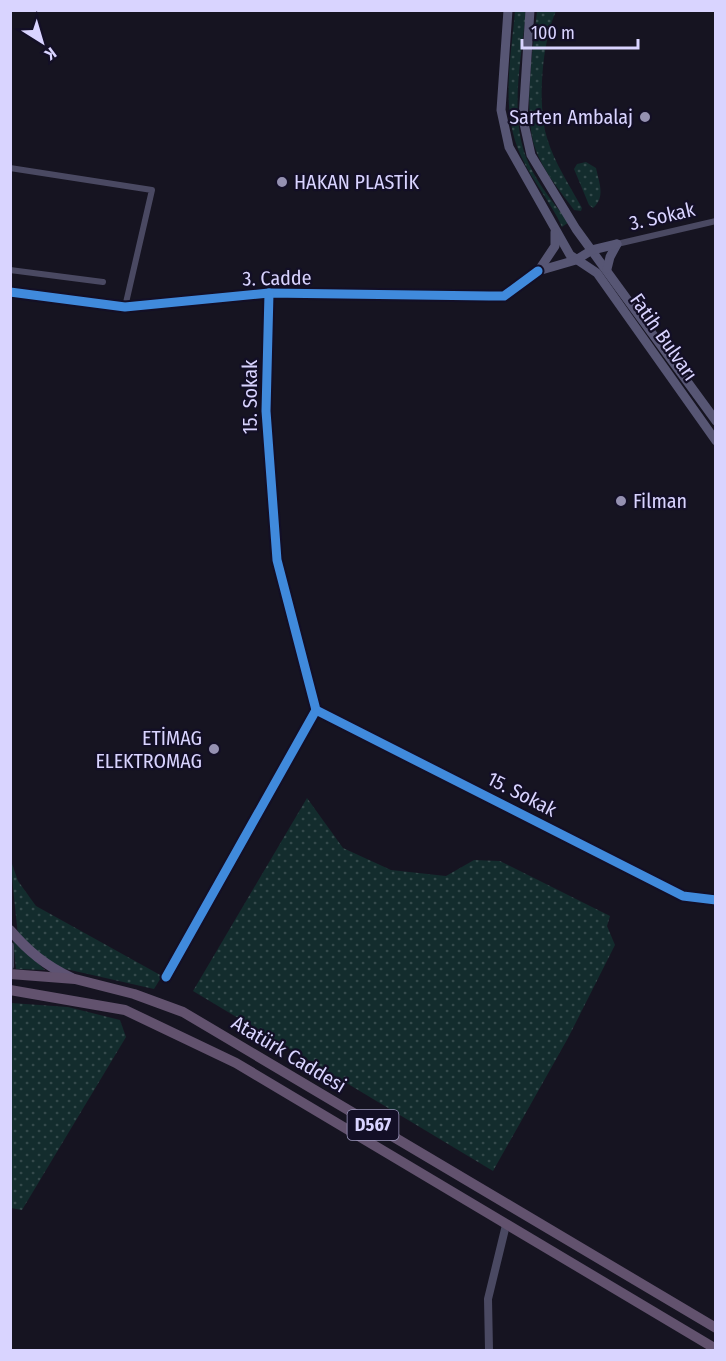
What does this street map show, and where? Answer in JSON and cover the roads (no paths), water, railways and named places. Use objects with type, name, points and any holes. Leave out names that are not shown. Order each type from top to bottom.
[{"type":"highway","name":"Atatürk Caddesi","points":[[10,974],[75,979],[135,994],[183,1012],[716,1328]]},
{"type":"highway","name":"D567","points":[[12,987],[124,1010],[236,1063],[716,1349]]},
{"type":"main road","name":"Fatih Bulvarı","points":[[508,10],[501,99],[502,122],[512,155],[561,240],[576,261],[597,273],[716,441]]},
{"type":"main road","points":[[530,10],[523,99],[525,134],[536,164],[576,230],[608,269],[716,421]]},
{"type":"main road","points":[[538,271],[555,246],[554,227]]},
{"type":"main road","points":[[561,240],[565,234],[576,230]]},
{"type":"main road","points":[[538,271],[576,261],[592,250],[617,244]]},
{"type":"main road","points":[[608,269],[610,256],[617,244]]},
{"type":"main road","points":[[10,930],[28,951],[52,968],[75,979]]},
{"type":"street","points":[[10,168],[152,190],[125,307]]},
{"type":"street","name":"3. Sokak","points":[[617,244],[716,221]]},
{"type":"street","points":[[10,270],[104,282]]},
{"type":"street","name":"3. Cadde","points":[[10,291],[125,307],[269,293],[504,296],[538,271]]},
{"type":"street","name":"15. Sokak","points":[[269,293],[266,411],[278,560],[316,710],[683,896],[716,900]]},
{"type":"street","points":[[166,977],[316,710]]},
{"type":"street","points":[[10,946],[10,966]]},
{"type":"street","points":[[489,1350],[488,1299],[506,1225]]},
{"type":"place","name":"Sarten Ambalaj","points":[[645,117]]},
{"type":"place","name":"HAKAN PLASTİK","points":[[282,182]]},
{"type":"place","name":"Filman","points":[[621,501]]},
{"type":"place","name":"ETİMAG ELEKTROMAG","points":[[214,749]]}]
